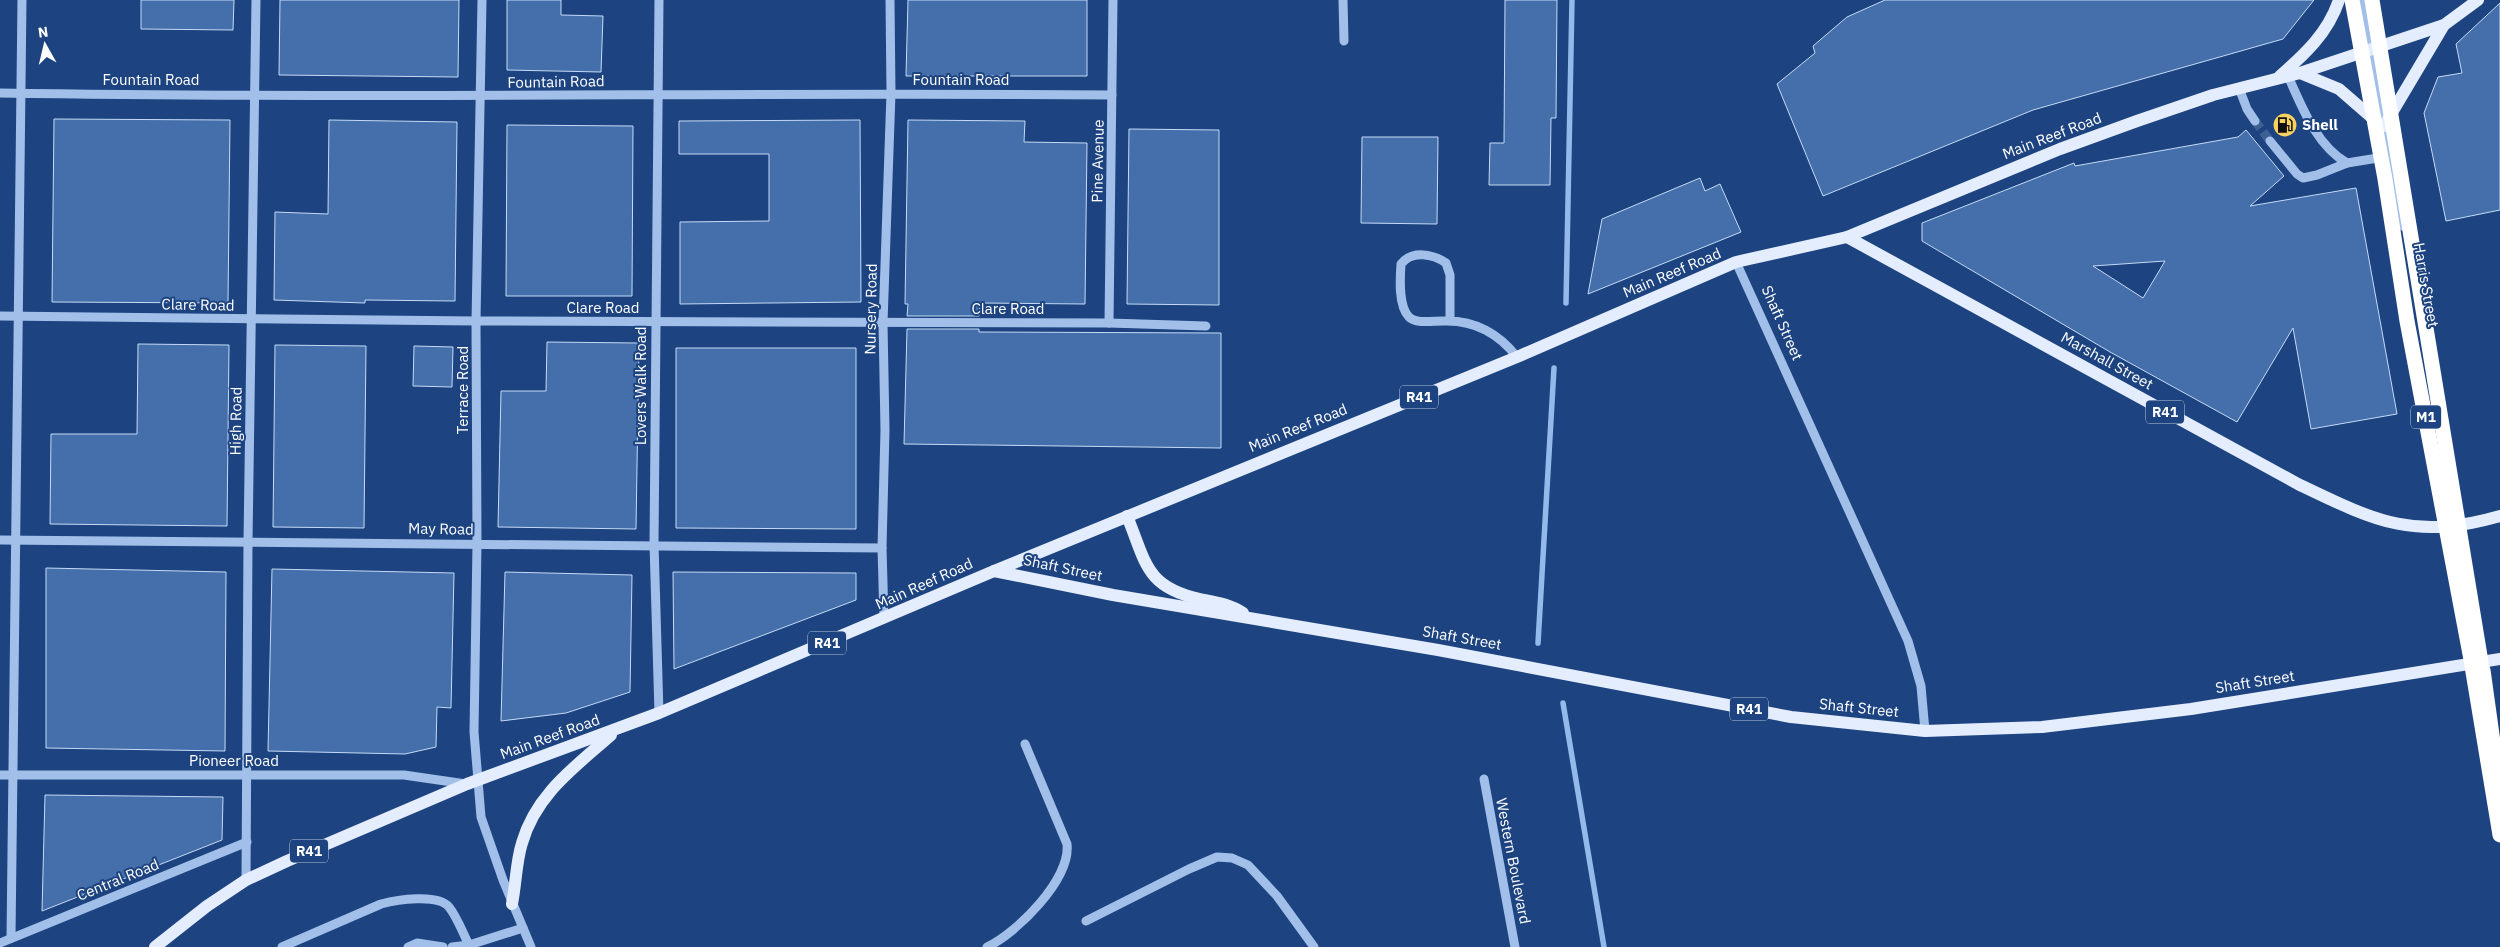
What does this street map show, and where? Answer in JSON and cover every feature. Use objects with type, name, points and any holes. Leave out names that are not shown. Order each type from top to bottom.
[{"type":"highway","name":"M1","points":[[2352,0],[2491,775],[2500,835]]},
{"type":"highway","name":"M1","points":[[2372,0],[2483,670],[2500,793]]},
{"type":"highway","points":[[2483,670],[2500,757]]},
{"type":"highway","points":[[2491,775],[2500,807]]},
{"type":"main road","points":[[2339,0],[2334,17],[2288,76],[2339,89],[2384,127],[2444,25]]},
{"type":"main road","name":"Main Reef Road","points":[[155,947],[207,906],[246,880],[472,782],[659,713],[994,571],[1517,357],[1736,262],[1847,237],[2060,149],[2239,88],[2288,76],[2444,25],[2478,0]]},
{"type":"main road","name":"Marshall Street","points":[[1847,237],[2298,484],[2350,509],[2399,525],[2417,528],[2456,526],[2500,516]]},
{"type":"main road","points":[[1127,516],[1150,571],[1164,587],[1175,592],[1226,604],[1252,618]]},
{"type":"main road","name":"Shaft Street","points":[[994,571],[1113,595],[1522,666],[1791,717],[1925,731],[2042,727],[2191,709],[2500,660]]},
{"type":"main road","points":[[512,904],[521,845],[531,818],[565,774],[616,730]]},
{"type":"street","points":[[11,938],[22,0]]},
{"type":"street","name":"High Road","points":[[246,880],[248,541],[256,0]]},
{"type":"street","name":"Terrace Road","points":[[472,782],[477,544],[476,322],[482,96],[482,0]]},
{"type":"street","name":"Lovers Walk Road","points":[[659,713],[654,544],[660,0]]},
{"type":"street","name":"Nursery Road","points":[[884,619],[882,548],[885,430],[883,323],[890,93],[890,0]]},
{"type":"street","name":"Pine Avenue","points":[[1109,323],[1113,0]]},
{"type":"street","points":[[1343,0],[1344,41]]},
{"type":"street","name":"Harris Street","points":[[2363,0],[2370,49],[2456,526]]},
{"type":"street","points":[[2288,76],[2304,112],[2329,150],[2347,163]]},
{"type":"street","points":[[2239,88],[2247,109],[2255,121]]},
{"type":"street","name":"Fountain Road","points":[[0,93],[482,96],[890,93],[1112,95]]},
{"type":"street","points":[[2270,141],[2297,174],[2303,178],[2347,163],[2390,156]]},
{"type":"street","points":[[1450,321],[1450,275],[1446,263],[1431,255],[1411,256],[1405,259],[1401,264],[1400,270],[1402,304],[1406,313],[1416,321],[1450,321],[1495,334],[1504,341],[1517,357]]},
{"type":"street","name":"Shaft Street","points":[[1736,262],[1908,641],[1921,686],[1925,731]]},
{"type":"street","name":"Clare Road","points":[[0,316],[476,322],[1109,323],[1206,326]]},
{"type":"street","name":"May Road","points":[[0,540],[654,544],[882,548]]},
{"type":"street","points":[[987,947],[1022,923],[1057,878],[1068,853],[1067,844],[1025,744]]},
{"type":"street","name":"Pioneer Road","points":[[0,775],[404,775],[472,782]]},
{"type":"street","name":"Western Boulevard","points":[[1484,779],[1515,947]]},
{"type":"street","points":[[472,782],[481,817],[512,904],[531,947]]},
{"type":"street","name":"Central Road","points":[[0,942],[247,842]]},
{"type":"street","points":[[1086,922],[1198,865],[1217,858],[1232,858],[1248,865],[1277,896],[1314,947]]},
{"type":"street","points":[[282,947],[381,904],[395,900],[429,899],[442,901],[448,906],[469,945]]},
{"type":"street","points":[[452,947],[469,945],[523,928]]},
{"type":"street","points":[[408,947],[417,943],[443,947]]},
{"type":"building","points":[[141,0],[234,0],[233,30],[141,29]]},
{"type":"building","points":[[280,0],[459,0],[458,77],[279,75]]},
{"type":"building","points":[[507,0],[561,0],[561,15],[603,16],[601,72],[507,70]]},
{"type":"building","points":[[908,0],[1087,0],[1087,76],[906,76]]},
{"type":"building","points":[[1505,0],[1557,0],[1556,118],[1551,118],[1550,185],[1489,185],[1490,143],[1504,143]]},
{"type":"building","points":[[1885,0],[2314,0],[2283,39],[2033,110],[1823,196],[1777,84],[1815,53],[1813,46],[1847,17]]},
{"type":"building","points":[[2500,3],[2500,210],[2446,221],[2424,113],[2438,77],[2462,73],[2456,44]]},
{"type":"building","points":[[54,119],[230,120],[228,303],[52,302]]},
{"type":"building","points":[[329,120],[457,122],[455,301],[365,300],[365,303],[274,300],[275,212],[328,214]]},
{"type":"building","points":[[860,120],[861,302],[680,304],[680,222],[769,221],[769,154],[679,154],[679,121]]},
{"type":"building","points":[[908,120],[1025,121],[1024,142],[1087,143],[1085,304],[980,303],[979,316],[907,316],[908,304],[905,304]]},
{"type":"building","points":[[507,125],[633,126],[632,296],[506,296]]},
{"type":"building","points":[[1129,129],[1219,130],[1219,305],[1127,304]]},
{"type":"building","points":[[2246,130],[2284,176],[2250,206],[2356,188],[2397,414],[2311,429],[2293,328],[2237,422],[2110,352],[1922,241],[1922,223],[2074,163],[2075,166],[2238,137]],"holes":[[[2165,261],[2143,298],[2093,266]]]},
{"type":"building","points":[[1362,137],[1438,137],[1437,224],[1361,223]]},
{"type":"building","points":[[1700,178],[1705,191],[1720,184],[1741,232],[1588,294],[1602,219]]},
{"type":"building","points":[[907,329],[979,329],[979,332],[1221,333],[1221,448],[904,444]]},
{"type":"building","points":[[547,342],[639,343],[636,529],[498,527],[501,391],[546,391]]},
{"type":"building","points":[[138,344],[229,345],[227,526],[50,524],[51,434],[137,434]]},
{"type":"building","points":[[275,345],[366,346],[364,528],[273,527]]},
{"type":"building","points":[[414,346],[453,347],[452,387],[413,386]]},
{"type":"building","points":[[676,348],[856,348],[856,529],[676,528]]},
{"type":"building","points":[[46,568],[226,572],[225,751],[46,748]]},
{"type":"building","points":[[272,569],[454,573],[451,708],[437,707],[436,747],[405,754],[268,751]]},
{"type":"building","points":[[505,572],[632,575],[630,692],[566,713],[501,721]]},
{"type":"building","points":[[673,572],[856,573],[856,600],[674,669]]},
{"type":"building","points":[[45,795],[223,797],[222,840],[42,911]]},
{"type":"waterway","points":[[1566,303],[1572,0]]},
{"type":"waterway","points":[[1538,643],[1554,368]]},
{"type":"waterway","points":[[1563,703],[1604,947]]},
{"type":"tunnel","points":[[2255,121],[2270,141]]},
{"type":"place","name":"Shell","points":[[2285,125]]}]
